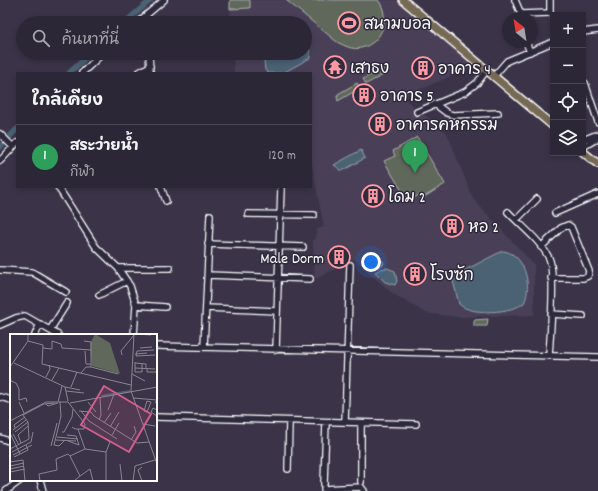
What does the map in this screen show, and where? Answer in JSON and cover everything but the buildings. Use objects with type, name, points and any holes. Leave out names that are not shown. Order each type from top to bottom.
[{"type":"main road","points":[[403,0],[550,123]]},
{"type":"main road","points":[[586,154],[598,164]]},
{"type":"street","points":[[147,16],[164,0]]},
{"type":"street","points":[[515,0],[519,12],[523,14],[550,13],[550,0]]},
{"type":"street","points":[[586,32],[598,30]]},
{"type":"street","points":[[494,76],[507,61],[550,43]]},
{"type":"street","points":[[528,48],[530,52]]},
{"type":"street","points":[[83,72],[96,60]]},
{"type":"street","points":[[150,60],[150,72]]},
{"type":"street","points":[[140,72],[150,66]]},
{"type":"street","points":[[417,112],[472,88],[488,70]]},
{"type":"street","points":[[585,84],[598,122]]},
{"type":"street","points":[[435,104],[447,113],[453,115],[498,113]]},
{"type":"street","points":[[586,139],[598,134]]},
{"type":"street","points":[[0,162],[13,145],[2,136]]},
{"type":"street","points":[[586,145],[598,138]]},
{"type":"street","points":[[59,188],[96,247],[118,268],[127,280],[133,292],[136,305],[134,334]]},
{"type":"street","points":[[161,188],[166,201]]},
{"type":"street","points":[[276,350],[281,188]]},
{"type":"street","points":[[555,213],[598,194]]},
{"type":"street","points":[[516,220],[537,200]]},
{"type":"street","points":[[508,212],[541,247],[550,262],[552,278],[549,356]]},
{"type":"street","points":[[248,214],[314,215]]},
{"type":"street","points":[[204,347],[210,215]]},
{"type":"street","points":[[541,247],[561,228],[568,225],[571,227],[589,271],[588,276],[584,278],[552,278]]},
{"type":"street","points":[[208,244],[303,247]]},
{"type":"street","points":[[345,422],[350,265]]},
{"type":"street","points":[[118,268],[170,268]]},
{"type":"street","points":[[0,270],[32,272],[66,292]]},
{"type":"street","points":[[208,275],[310,279]]},
{"type":"street","points":[[99,295],[127,280]]},
{"type":"street","points":[[50,330],[67,303]]},
{"type":"street","points":[[136,305],[166,306]]},
{"type":"street","points":[[206,308],[276,311]]},
{"type":"street","points":[[551,314],[583,316]]},
{"type":"street","points":[[0,325],[25,316],[56,334]]},
{"type":"street","points":[[35,334],[40,324]]},
{"type":"street","points":[[157,346],[238,346],[276,350],[598,357]]},
{"type":"street","points":[[0,398],[10,400]]},
{"type":"street","points":[[157,417],[248,419],[289,422],[416,424]]},
{"type":"street","points":[[288,470],[289,422]]},
{"type":"street","points":[[326,422],[324,486],[361,487],[364,491]]},
{"type":"street","points":[[361,423],[361,482]]},
{"type":"street","points":[[0,438],[10,442]]},
{"type":"street","points":[[6,491],[20,481]]},
{"type":"street","points":[[40,481],[43,491]]},
{"type":"shaded area","points":[[230,0],[396,0],[475,66],[402,97],[447,133],[473,199],[534,265],[534,315],[459,317],[426,313],[392,293],[354,259],[315,279],[313,240],[316,238],[317,229],[324,227],[312,165],[312,72],[234,72],[233,60],[312,60],[312,16],[231,16]]},
{"type":"shaded area","points":[[230,0],[250,0],[250,8],[230,9]]},
{"type":"shaded area","name":"สนามบอล","points":[[286,0],[378,0],[382,6],[384,21],[383,28],[375,41],[361,48],[355,48],[337,42],[312,21],[312,16],[305,16]]},
{"type":"shaded area","points":[[381,69],[385,69],[387,73],[366,84],[363,79]]},
{"type":"shaded area","points":[[357,83],[360,88],[338,101],[338,94]]},
{"type":"shaded area","points":[[417,137],[445,184],[421,199],[419,195],[408,201],[384,161],[395,156],[393,151]]},
{"type":"shaded area","points":[[488,319],[487,326],[474,326],[474,320]]},
{"type":"water","points":[[264,60],[306,60],[285,72],[267,72],[265,70]]},
{"type":"water","points":[[361,150],[365,158],[342,171],[334,165]]},
{"type":"water","points":[[502,251],[510,253],[516,257],[525,271],[527,279],[527,296],[524,303],[510,309],[492,312],[473,310],[465,308],[459,304],[452,277]]},
{"type":"water","points":[[372,253],[383,261],[384,264],[376,268],[366,261],[366,257]]},
{"type":"water","points":[[387,268],[395,271],[397,281],[395,285],[385,282],[375,272],[380,269]]},
{"type":"waterway","points":[[132,16],[151,0]]},
{"type":"waterway","points":[[70,72],[83,60]]},
{"type":"waterway","points":[[0,147],[16,130]]},
{"type":"place","name":"สนามบอล","points":[[349,23]]},
{"type":"place","name":"เสาธง","points":[[335,67]]},
{"type":"place","name":"อาคาร 4","points":[[423,68]]},
{"type":"place","name":"อาคาร 5","points":[[364,95]]},
{"type":"place","name":"อาคารคหกรรม","points":[[380,124]]},
{"type":"place","name":"สระว่ายน้ำ","points":[[415,173]]},
{"type":"place","name":"โดม 2","points":[[373,196]]},
{"type":"place","name":"หอ 2","points":[[452,226]]},
{"type":"place","name":"Male Dorm","points":[[339,257]]},
{"type":"place","name":"โรงซัก","points":[[415,274]]}]
